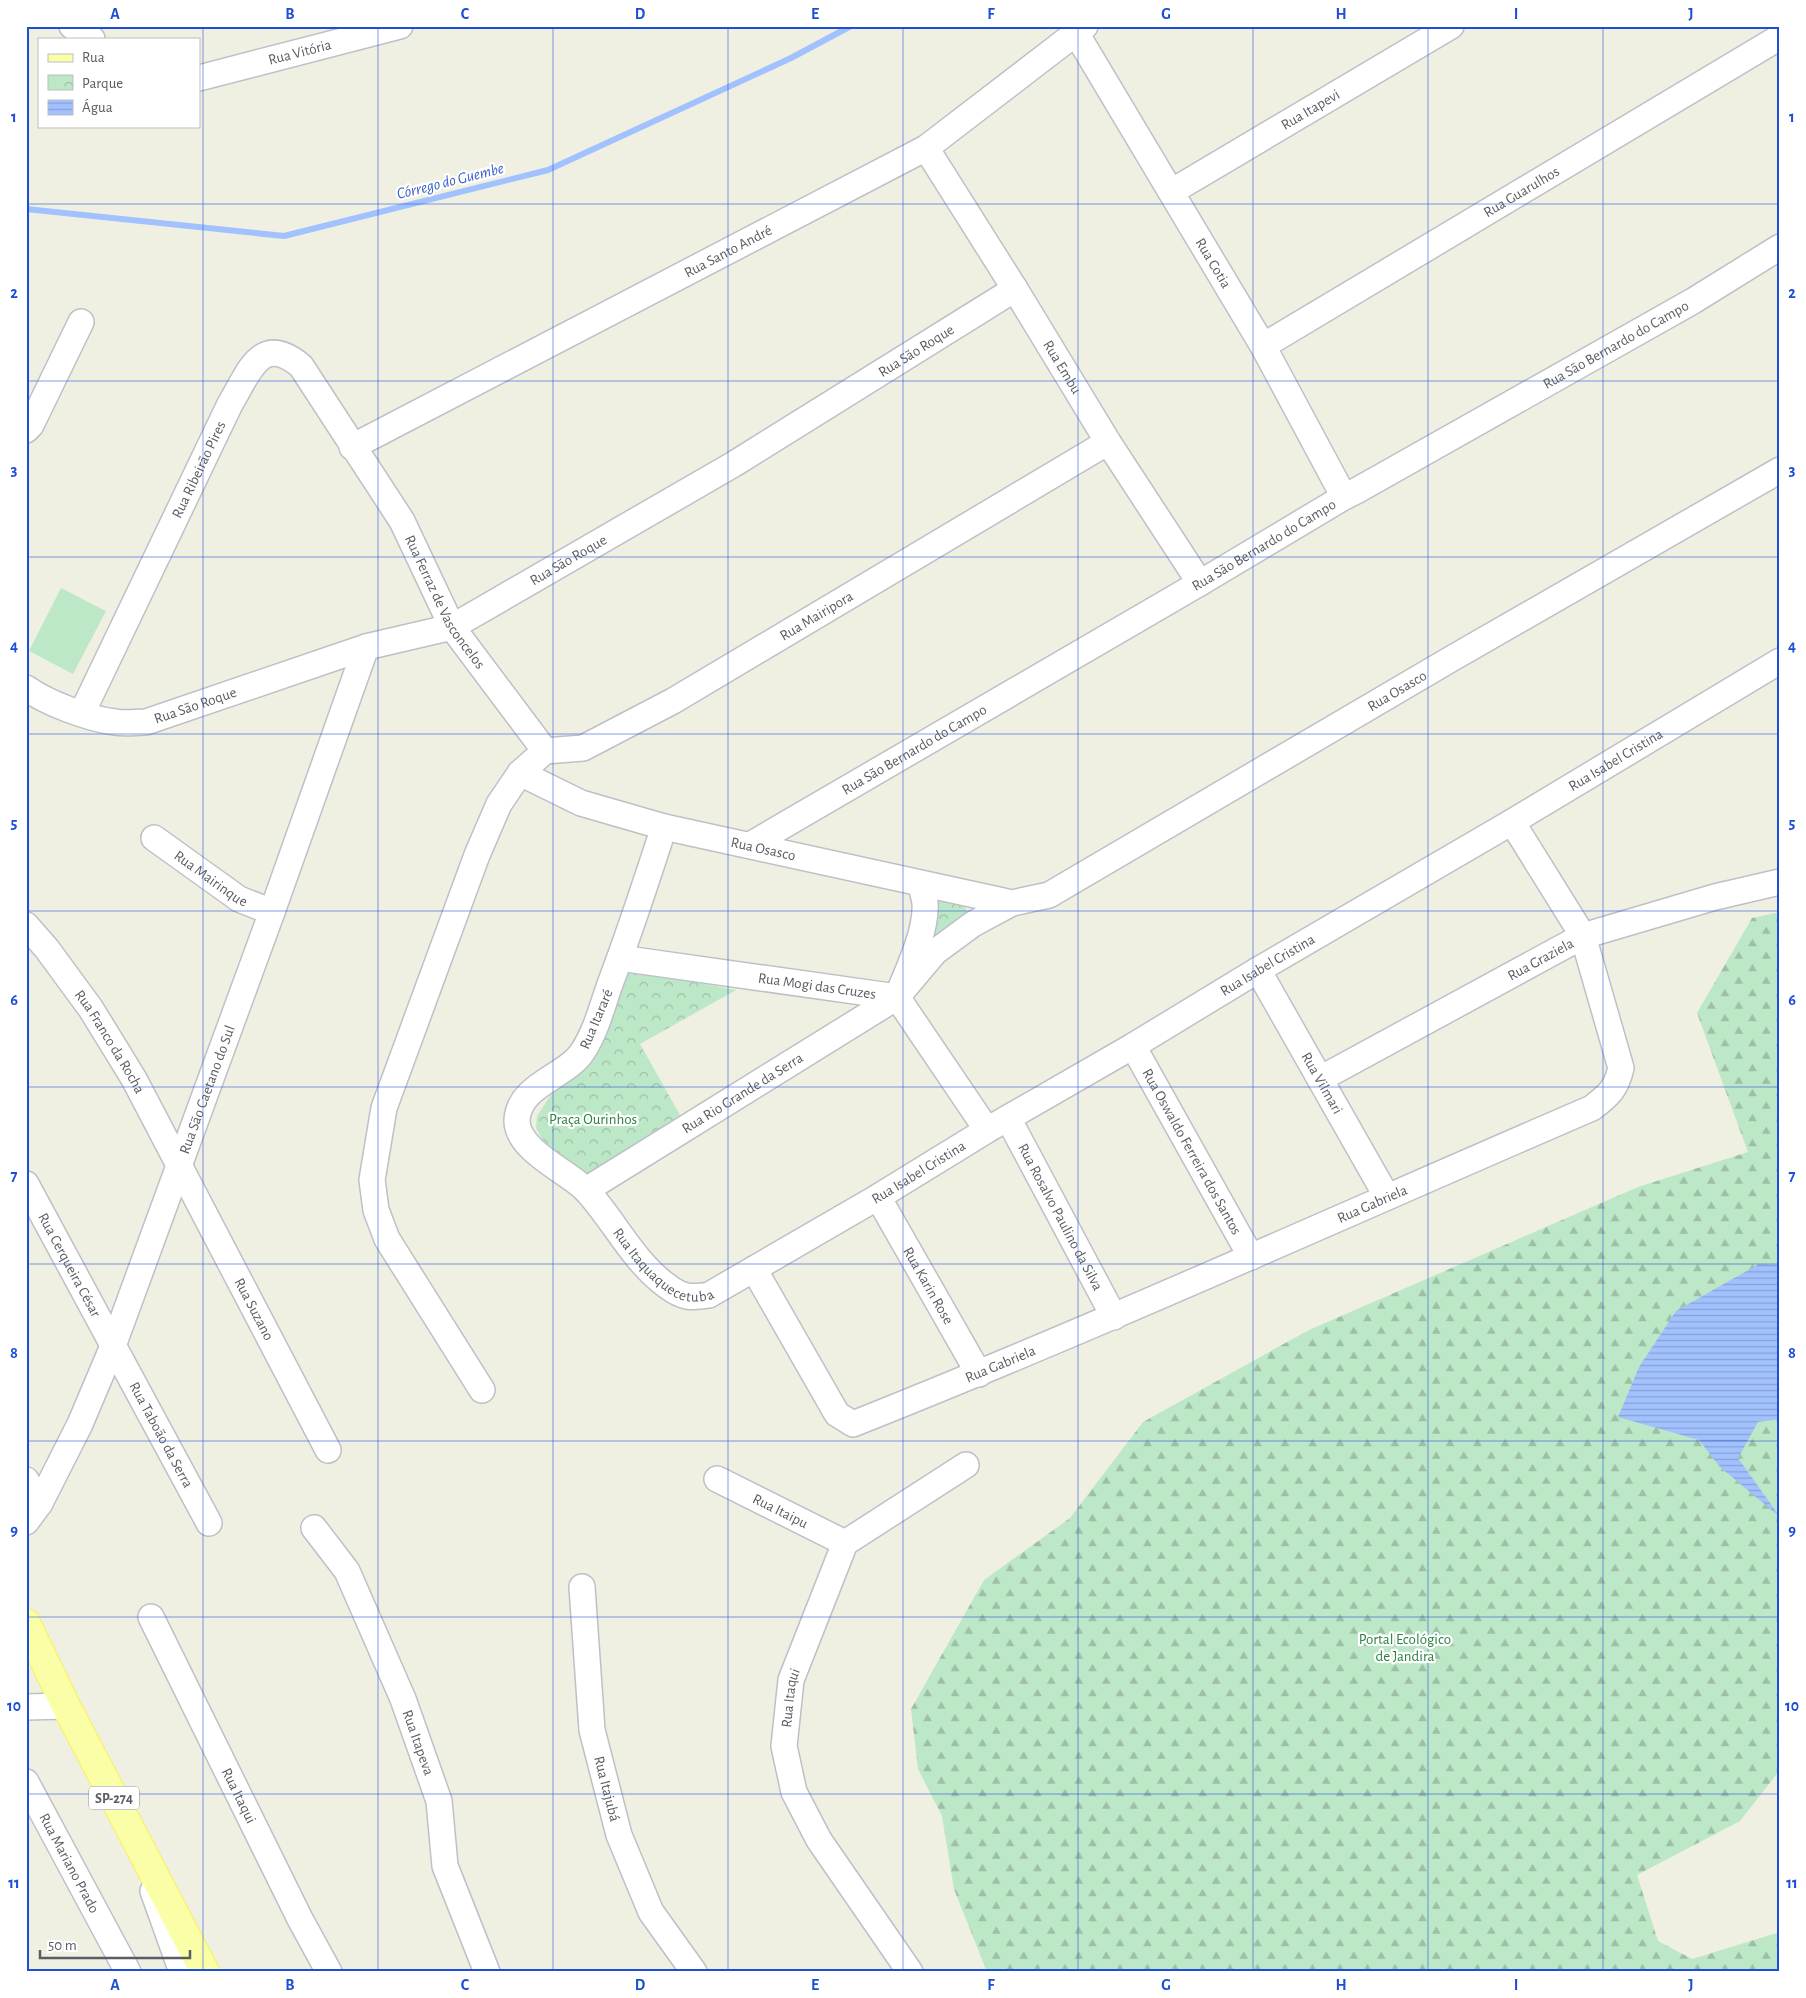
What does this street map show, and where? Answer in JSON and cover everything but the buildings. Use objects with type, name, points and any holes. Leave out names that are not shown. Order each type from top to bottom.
[{"type":"main road","name":"SP-274","points":[[28,1629],[66,1706],[205,1972]]},
{"type":"street","points":[[72,26],[90,38]]},
{"type":"street","name":"Rua Vitória","points":[[200,78],[400,26]]},
{"type":"street","name":"Rua Itapevi","points":[[1171,192],[1450,26]]},
{"type":"street","name":"Rua Cotia","points":[[1080,30],[1171,192],[1262,346],[1344,496]]},
{"type":"street","name":"Rua Santo André","points":[[352,447],[926,148],[1080,30]]},
{"type":"street","name":"Rua Guarulhos","points":[[1262,346],[1780,37]]},
{"type":"street","name":"Rua Embu","points":[[926,148],[1108,442],[1200,583]]},
{"type":"street","name":"Rua São Bernardo do Campo","points":[[750,845],[1200,583],[1344,496],[1356,491],[1692,301],[1780,247]]},
{"type":"street","name":"Rua São Roque","points":[[26,688],[48,702],[82,713],[115,722],[146,722],[366,647],[452,627],[734,464],[1015,289]]},
{"type":"street","points":[[29,428],[81,322]]},
{"type":"street","name":"Rua Ribeirão Pires","points":[[82,713],[230,404],[260,357],[269,352],[278,352],[289,356],[300,366],[352,447]]},
{"type":"street","name":"Rua Mairipora","points":[[545,751],[583,748],[673,701],[1108,442]]},
{"type":"street","name":"Rua Ferraz de Vasconcelos","points":[[352,447],[402,521],[452,627],[545,751]]},
{"type":"street","name":"Rua Osasco","points":[[897,997],[935,952],[973,924],[1012,903],[1049,895],[1780,470]]},
{"type":"street","name":"Rua São Caetano do Sul","points":[[33,1513],[80,1424],[113,1346],[272,912],[366,647]]},
{"type":"street","name":"Rua Isabel Cristina","points":[[754,1269],[1780,662]]},
{"type":"street","points":[[482,1390],[387,1239],[376,1210],[372,1180],[384,1108],[477,855],[499,804],[520,773],[545,751]]},
{"type":"street","name":"Rua Osasco","points":[[520,773],[581,803],[664,827],[1012,903]]},
{"type":"street","name":"Rua Gabriela","points":[[754,1269],[837,1414],[853,1424],[979,1374],[1114,1317],[1592,1108],[1608,1096],[1617,1083],[1621,1068],[1583,936],[1512,822]]},
{"type":"street","name":"Rua Itararé","points":[[586,1190],[533,1150],[520,1133],[517,1120],[522,1104],[532,1091],[574,1061],[592,1035],[664,827]]},
{"type":"street","name":"Rua Mairinque","points":[[154,838],[239,898],[272,912]]},
{"type":"street","name":"Rua Graziela","points":[[1320,1079],[1583,936],[1716,897],[1780,882]]},
{"type":"street","name":"Rua Mogi das Cruzes","points":[[620,958],[897,997],[913,956],[923,922],[925,904],[920,884]]},
{"type":"street","name":"Rua Franco da Rocha","points":[[26,925],[47,949],[96,1017],[134,1079],[179,1168]]},
{"type":"street","name":"Rua Vilmari","points":[[1258,970],[1387,1197]]},
{"type":"street","name":"Rua Rosalvo Paulino da Silva","points":[[897,997],[997,1124],[1114,1317]]},
{"type":"street","name":"Rua Rio Grande da Serra","points":[[586,1190],[897,997]]},
{"type":"street","name":"Rua Oswaldo Ferreira dos Santos","points":[[1133,1046],[1251,1257]]},
{"type":"street","name":"Rua Suzano","points":[[179,1168],[328,1450]]},
{"type":"street","name":"Rua Cerqueira César","points":[[26,1184],[113,1346]]},
{"type":"street","name":"Rua Itaquaquecetuba","points":[[586,1190],[637,1258],[667,1287],[689,1298],[709,1295],[754,1269]]},
{"type":"street","name":"Rua Karin Rose","points":[[878,1197],[979,1374]]},
{"type":"street","name":"Rua Taboão da Serra","points":[[113,1346],[209,1523]]},
{"type":"street","points":[[845,1543],[966,1465]]},
{"type":"street","name":"Rua Itaipu","points":[[717,1478],[845,1543]]},
{"type":"street","points":[[26,1480],[33,1513]]},
{"type":"street","name":"Rua Itapeva","points":[[314,1528],[347,1571],[403,1699],[439,1801],[445,1866],[487,1972]]},
{"type":"street","name":"Rua Itaqui","points":[[845,1543],[791,1680],[784,1746],[794,1792],[819,1840],[910,1972]]},
{"type":"street","name":"Rua Itajubá","points":[[582,1587],[592,1730],[619,1835],[651,1912],[694,1972]]},
{"type":"street","name":"Rua Itaqui","points":[[151,1618],[296,1910],[329,1972]]},
{"type":"street","points":[[26,1707],[66,1706]]},
{"type":"street","name":"Rua Mariano Prado","points":[[26,1782],[128,1972]]},
{"type":"street","points":[[140,1848],[156,1902],[182,1972]]},
{"type":"green space","points":[[61,588],[106,611],[73,674],[29,651]]},
{"type":"green space","points":[[942,900],[964,907],[969,913],[928,953],[932,907]]},
{"type":"green space","name":"Portal Ecológico de Jandira","points":[[1780,912],[1780,1770],[1740,1821],[1637,1875],[1658,1941],[1692,1959],[1780,1932],[1780,1972],[987,1972],[954,1889],[942,1816],[918,1769],[911,1709],[984,1580],[1070,1518],[1143,1422],[1309,1330],[1638,1187],[1748,1152],[1697,1013],[1752,918]]},
{"type":"green space","name":"Praça Ourinhos","points":[[633,970],[736,990],[640,1044],[680,1115],[591,1175],[584,1175],[542,1139],[536,1128],[537,1116],[563,1081],[579,1074],[592,1062],[625,973]]},
{"type":"water","points":[[1759,1264],[1780,1265],[1780,1419],[1758,1422],[1738,1458],[1780,1517],[1720,1467],[1699,1440],[1618,1417],[1639,1367],[1676,1311]]},
{"type":"waterway","name":"Córrego do Guembe","points":[[26,209],[284,236],[548,170],[791,58],[851,26]]}]
